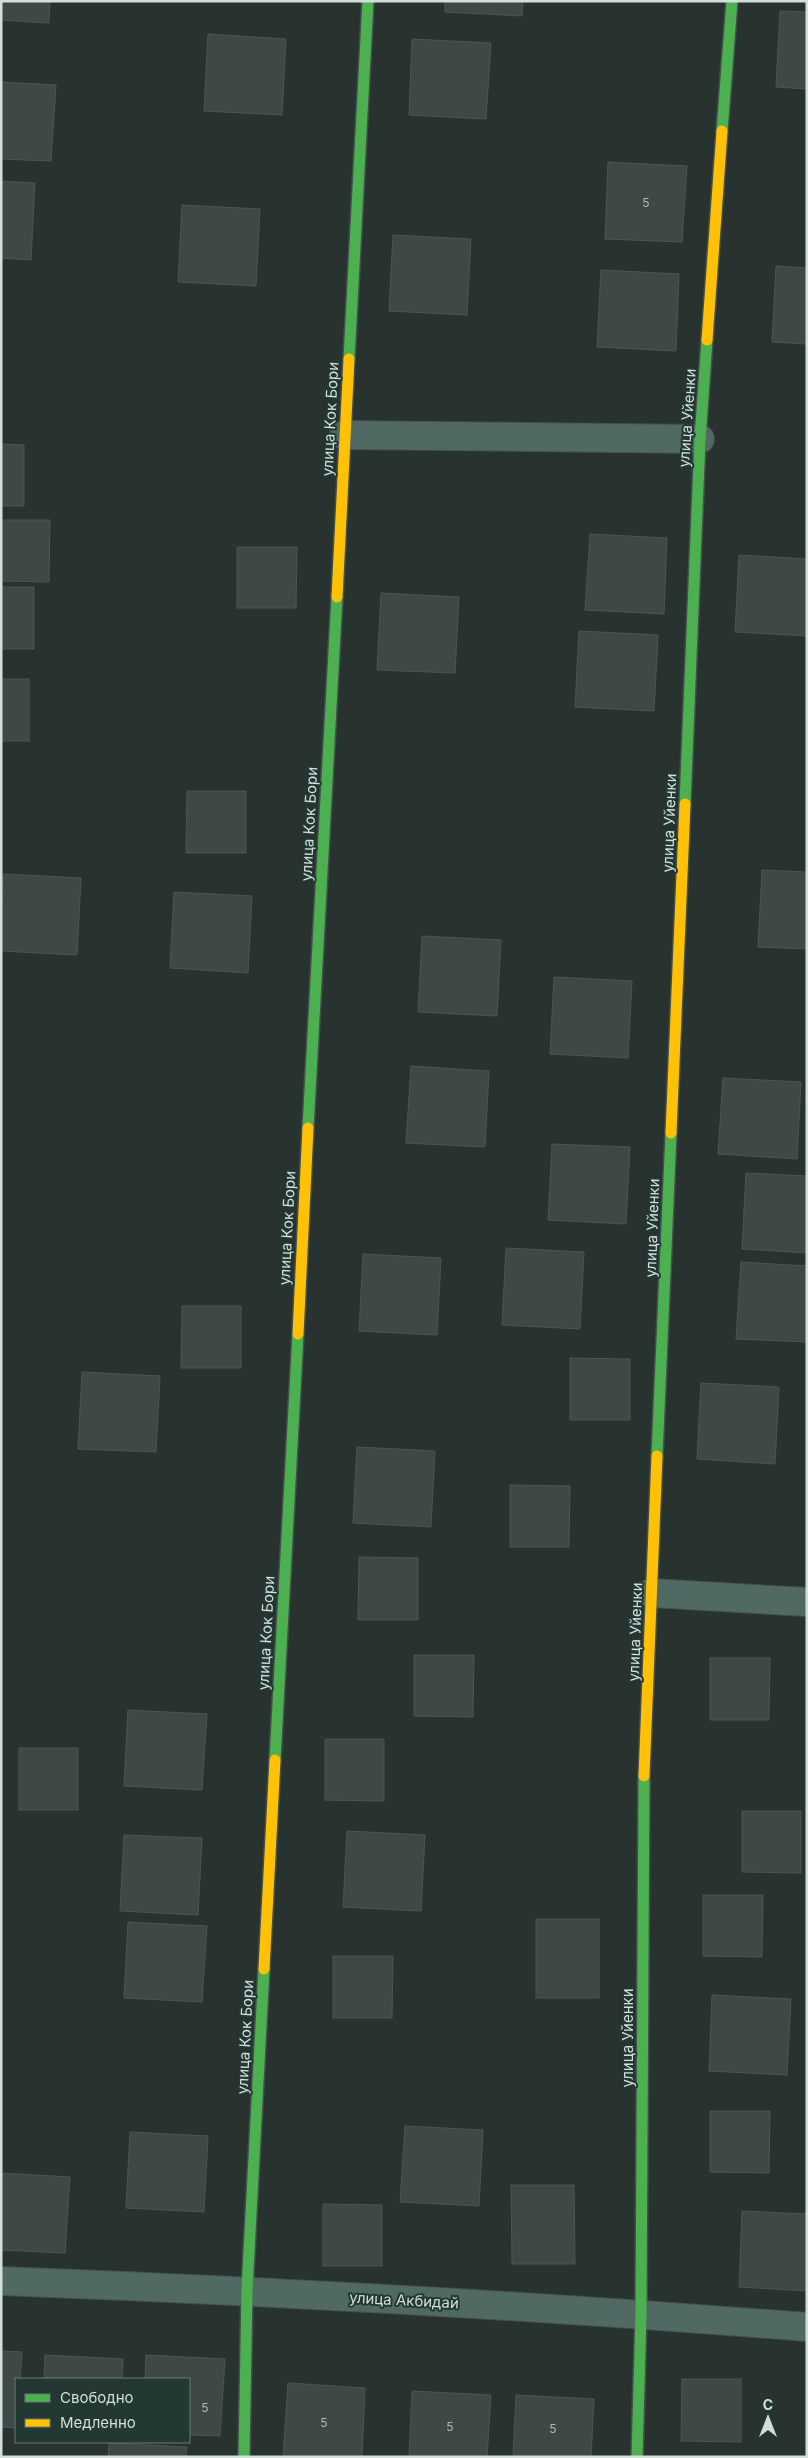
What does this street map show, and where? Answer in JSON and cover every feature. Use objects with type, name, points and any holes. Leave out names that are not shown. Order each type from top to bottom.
[{"type":"street","name":"улица Кок Бори","points":[[244,2457],[247,2290],[368,1]]},
{"type":"street","name":"улица Уйенки","points":[[637,2457],[640,2314],[643,1799],[700,439],[732,1]]},
{"type":"street","points":[[344,435],[700,439]]},
{"type":"street","points":[[651,1593],[807,1602]]},
{"type":"street","name":"улица Акбидай","points":[[1,2281],[247,2290],[640,2314],[807,2327]]},
{"type":"building","points":[[1,1],[50,1],[49,23],[1,20]]},
{"type":"building","points":[[445,1],[523,1],[522,16],[445,12]]},
{"type":"building","points":[[780,11],[807,12],[807,89],[776,87]]},
{"type":"building","points":[[208,34],[286,39],[282,115],[204,111]]},
{"type":"building","points":[[412,39],[491,43],[486,119],[409,115]]},
{"type":"building","points":[[1,82],[56,85],[51,161],[1,159]]},
{"type":"building","points":[[608,162],[687,166],[682,242],[605,239]]},
{"type":"building","points":[[1,181],[35,183],[31,260],[1,258]]},
{"type":"building","points":[[182,205],[260,209],[256,286],[178,282]]},
{"type":"building","points":[[393,235],[471,239],[467,315],[389,311]]},
{"type":"building","points":[[776,266],[807,268],[807,344],[772,342]]},
{"type":"building","points":[[601,270],[679,274],[676,351],[597,347]]},
{"type":"building","points":[[1,444],[24,445],[24,506],[1,506]]},
{"type":"building","points":[[1,520],[50,520],[49,582],[1,581]]},
{"type":"building","points":[[590,534],[667,538],[664,614],[585,610]]},
{"type":"building","points":[[237,547],[297,547],[296,608],[237,608]]},
{"type":"building","points":[[739,555],[807,559],[807,636],[735,632]]},
{"type":"building","points":[[1,587],[34,587],[34,649],[1,649]]},
{"type":"building","points":[[381,593],[459,597],[455,673],[377,670]]},
{"type":"building","points":[[579,631],[658,635],[654,711],[575,707]]},
{"type":"building","points":[[1,679],[29,679],[29,741],[1,741]]},
{"type":"building","points":[[187,791],[246,791],[246,853],[186,853]]},
{"type":"building","points":[[762,870],[807,872],[807,949],[758,947]]},
{"type":"building","points":[[3,874],[81,878],[77,955],[1,951]]},
{"type":"building","points":[[174,892],[252,896],[248,973],[170,968]]},
{"type":"building","points":[[422,936],[501,940],[497,1016],[418,1012]]},
{"type":"building","points":[[554,977],[632,981],[628,1058],[550,1054]]},
{"type":"building","points":[[411,1066],[489,1071],[485,1147],[406,1143]]},
{"type":"building","points":[[723,1078],[801,1082],[797,1159],[718,1154]]},
{"type":"building","points":[[552,1144],[630,1147],[626,1224],[548,1220]]},
{"type":"building","points":[[746,1173],[807,1176],[807,1253],[742,1249]]},
{"type":"building","points":[[506,1248],[584,1252],[580,1329],[502,1325]]},
{"type":"building","points":[[363,1254],[441,1258],[437,1335],[359,1331]]},
{"type":"building","points":[[741,1262],[807,1266],[807,1342],[736,1339]]},
{"type":"building","points":[[182,1306],[241,1306],[241,1368],[181,1368]]},
{"type":"building","points":[[570,1358],[630,1359],[630,1420],[570,1420]]},
{"type":"building","points":[[82,1372],[160,1376],[156,1452],[78,1449]]},
{"type":"building","points":[[701,1383],[779,1387],[775,1464],[697,1459]]},
{"type":"building","points":[[357,1447],[435,1451],[431,1527],[353,1523]]},
{"type":"building","points":[[510,1485],[570,1486],[569,1547],[510,1547]]},
{"type":"building","points":[[359,1557],[418,1558],[418,1620],[358,1620]]},
{"type":"building","points":[[414,1655],[474,1655],[473,1717],[414,1716]]},
{"type":"building","points":[[710,1658],[770,1658],[769,1720],[710,1720]]},
{"type":"building","points":[[128,1710],[207,1714],[202,1790],[124,1786]]},
{"type":"building","points":[[325,1739],[384,1739],[384,1801],[325,1800]]},
{"type":"building","points":[[19,1748],[78,1748],[78,1810],[19,1810]]},
{"type":"building","points":[[742,1811],[801,1811],[801,1873],[742,1872]]},
{"type":"building","points":[[347,1831],[425,1835],[421,1911],[343,1907]]},
{"type":"building","points":[[124,1835],[202,1838],[198,1915],[120,1911]]},
{"type":"building","points":[[703,1895],[763,1895],[762,1957],[703,1956]]},
{"type":"building","points":[[536,1919],[599,1919],[599,1998],[536,1998]]},
{"type":"building","points":[[128,1922],[207,1926],[202,2002],[124,1998]]},
{"type":"building","points":[[333,1956],[393,1956],[392,2018],[333,2018]]},
{"type":"building","points":[[712,1995],[791,1999],[787,2075],[709,2071]]},
{"type":"building","points":[[710,2111],[770,2111],[769,2173],[710,2172]]},
{"type":"building","points":[[405,2126],[483,2130],[479,2206],[400,2202]]},
{"type":"building","points":[[130,2132],[208,2136],[204,2212],[126,2208]]},
{"type":"building","points":[[1,2173],[70,2177],[65,2253],[1,2250]]},
{"type":"building","points":[[511,2185],[574,2185],[575,2264],[512,2264]]},
{"type":"building","points":[[323,2204],[382,2205],[382,2266],[323,2266]]},
{"type":"building","points":[[742,2211],[807,2214],[807,2291],[739,2287]]},
{"type":"building","points":[[1,2351],[22,2352],[20,2378],[15,2378],[15,2428],[1,2427]]},
{"type":"building","points":[[45,2355],[123,2359],[122,2378],[44,2378]]},
{"type":"building","points":[[146,2355],[225,2359],[220,2436],[190,2435],[190,2378],[145,2378]]},
{"type":"building","points":[[682,2379],[741,2379],[741,2442],[681,2441]]},
{"type":"building","points":[[288,2383],[365,2388],[362,2457],[283,2457]]},
{"type":"building","points":[[412,2391],[491,2395],[487,2457],[409,2457]]},
{"type":"building","points":[[516,2395],[594,2399],[591,2457],[513,2457]]},
{"type":"building","points":[[109,2443],[187,2447],[186,2457],[108,2457]]},
{"type":"traffic: fast","points":[[349,359],[368,1]]},
{"type":"traffic: fast","points":[[722,131],[732,1]]},
{"type":"traffic: fast","points":[[685,804],[700,439],[707,340]]},
{"type":"traffic: fast","points":[[308,1128],[337,597]]},
{"type":"traffic: fast","points":[[657,1456],[671,1133]]},
{"type":"traffic: fast","points":[[275,1760],[298,1334]]},
{"type":"traffic: fast","points":[[637,2457],[641,2314],[644,1776]]},
{"type":"traffic: fast","points":[[244,2457],[247,2290],[264,1969]]},
{"type":"traffic: slow","points":[[707,340],[722,131]]},
{"type":"traffic: slow","points":[[337,597],[349,359]]},
{"type":"traffic: slow","points":[[671,1133],[685,804]]},
{"type":"traffic: slow","points":[[298,1334],[308,1128]]},
{"type":"traffic: slow","points":[[644,1776],[657,1456]]},
{"type":"traffic: slow","points":[[264,1969],[275,1760]]}]
